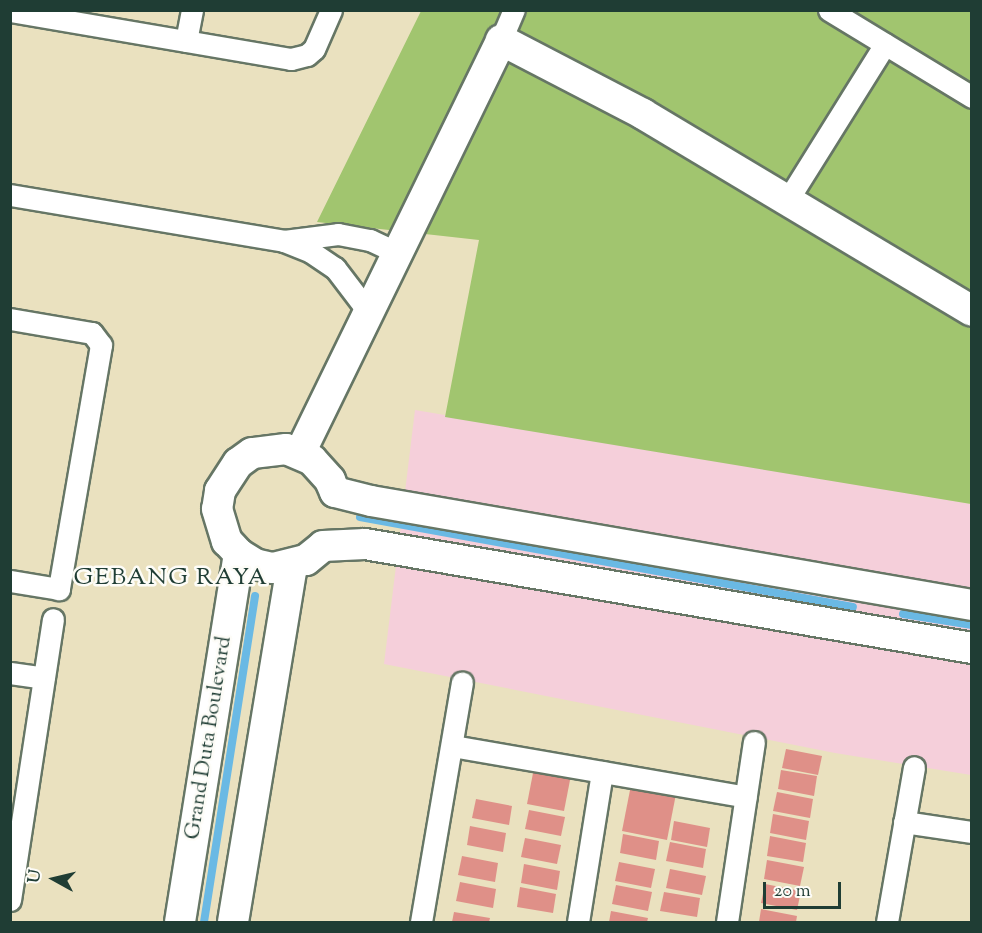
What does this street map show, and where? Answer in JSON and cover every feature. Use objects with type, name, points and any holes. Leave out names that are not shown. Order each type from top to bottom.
[{"type":"street","points":[[186,41],[192,10]]},
{"type":"street","points":[[10,11],[59,14],[186,41],[297,58],[314,49],[331,10]]},
{"type":"street","points":[[300,453],[400,254],[514,10]]},
{"type":"street","points":[[836,12],[885,45],[972,97]]},
{"type":"street","points":[[501,40],[643,114],[972,311]]},
{"type":"street","points":[[788,201],[885,45]]},
{"type":"street","points":[[10,195],[284,241],[338,234],[370,240],[400,254]]},
{"type":"street","points":[[284,241],[335,268],[370,314]]},
{"type":"street","points":[[10,319],[92,333],[101,345],[58,589],[10,581]]},
{"type":"street","points":[[972,605],[875,612],[365,544],[323,546],[292,566],[255,564],[239,554],[227,541],[217,508],[227,476],[252,453],[286,448],[300,453],[322,469],[335,492],[875,612],[972,648]]},
{"type":"street","name":"Grand Duta Boulevard","points":[[180,922],[239,554]]},
{"type":"street","points":[[233,922],[292,566]]},
{"type":"street","points":[[11,889],[54,619]]},
{"type":"street","points":[[10,673],[44,678]]},
{"type":"street","points":[[421,922],[462,682]]},
{"type":"street","points":[[727,922],[753,742]]},
{"type":"street","points":[[452,746],[746,797]]},
{"type":"street","points":[[887,922],[914,766]]},
{"type":"street","points":[[578,922],[602,772]]},
{"type":"street","points":[[904,822],[972,832]]},
{"type":"shaded area","points":[[415,410],[971,504],[971,775],[835,753],[384,664]]},
{"type":"green space","points":[[421,11],[971,11],[971,504],[445,417],[479,240],[317,222]]},
{"type":"building","points":[[786,749],[822,756],[818,775],[782,768]]},
{"type":"building","points":[[534,768],[571,775],[564,811],[527,804]]},
{"type":"building","points":[[781,770],[817,776],[814,796],[778,789]]},
{"type":"building","points":[[631,785],[676,794],[667,840],[622,831]]},
{"type":"building","points":[[777,792],[813,799],[810,818],[773,811]]},
{"type":"building","points":[[476,799],[512,806],[509,825],[472,818]]},
{"type":"building","points":[[529,810],[565,817],[561,836],[525,829]]},
{"type":"building","points":[[773,814],[809,821],[806,840],[770,833]]},
{"type":"building","points":[[674,821],[710,828],[707,847],[671,840]]},
{"type":"building","points":[[470,826],[506,833],[503,852],[467,845]]},
{"type":"building","points":[[623,834],[659,841],[656,860],[620,853]]},
{"type":"building","points":[[770,836],[806,843],[803,862],[767,856]]},
{"type":"building","points":[[525,838],[561,845],[557,864],[521,857]]},
{"type":"building","points":[[670,842],[706,849],[703,868],[666,861]]},
{"type":"building","points":[[462,856],[498,863],[495,882],[458,875]]},
{"type":"building","points":[[767,860],[804,867],[800,886],[764,879]]},
{"type":"building","points":[[619,862],[655,869],[651,888],[615,881]]},
{"type":"building","points":[[524,864],[560,871],[557,890],[521,883]]},
{"type":"building","points":[[670,869],[706,876],[702,895],[666,888]]},
{"type":"building","points":[[460,882],[496,889],[493,908],[456,901]]},
{"type":"building","points":[[765,884],[801,891],[797,910],[761,903]]},
{"type":"building","points":[[616,885],[652,892],[648,911],[612,904]]},
{"type":"building","points":[[520,887],[556,894],[553,913],[517,907]]},
{"type":"building","points":[[664,892],[700,898],[697,917],[660,911]]},
{"type":"building","points":[[761,909],[797,916],[796,922],[759,922]]},
{"type":"building","points":[[611,911],[648,918],[647,922],[609,922]]},
{"type":"building","points":[[454,912],[490,918],[489,922],[452,922]]},
{"type":"waterway","points":[[360,517],[853,607]]},
{"type":"waterway","points":[[204,922],[255,596]]},
{"type":"waterway","points":[[903,614],[972,625]]},
{"type":"district","name":"GEBANG RAYA","points":[[171,579]]}]
